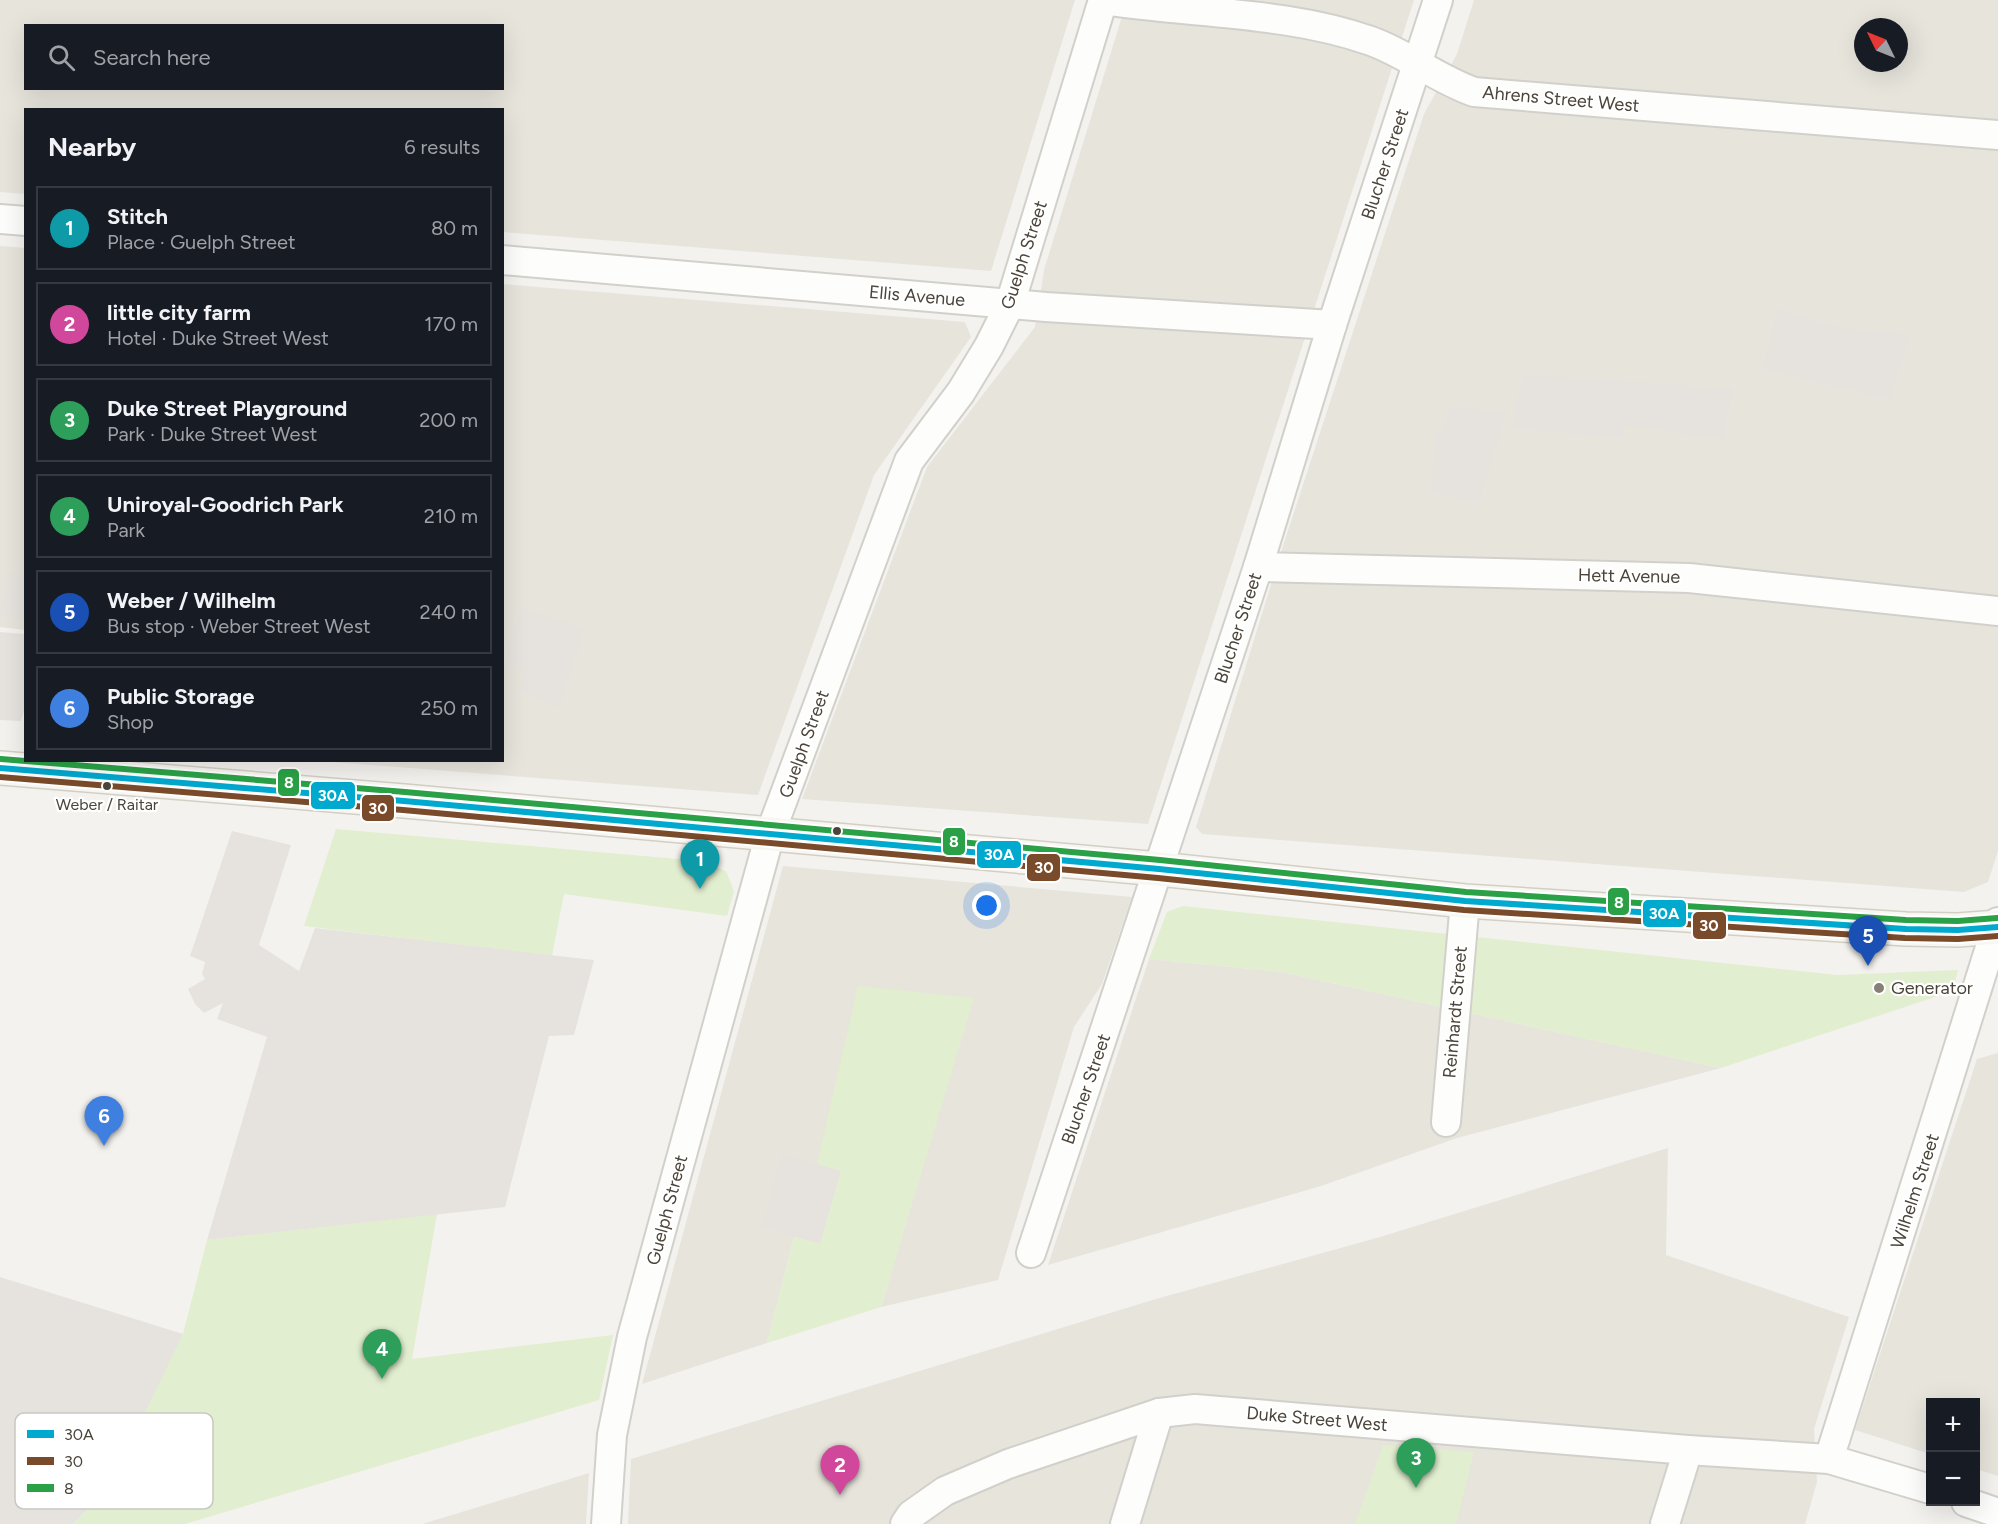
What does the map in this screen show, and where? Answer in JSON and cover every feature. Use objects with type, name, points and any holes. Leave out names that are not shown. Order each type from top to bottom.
[{"type":"main road","points":[[0,768],[150,771],[320,793],[1159,869],[1465,902],[1839,926],[1958,930],[1997,925]]},
{"type":"street","name":"Ahrens Street West","points":[[1103,0],[1298,22],[1370,41],[1404,55],[1453,85],[1474,92],[1998,135]]},
{"type":"street","name":"Guelph Street","points":[[606,1524],[612,1435],[632,1337],[770,834],[909,461],[961,392],[989,346],[1010,304],[1103,0]]},
{"type":"street","name":"Blucher Street","points":[[1031,1253],[1258,567],[1332,325],[1438,0]]},
{"type":"street","points":[[0,219],[24,221]]},
{"type":"street","name":"Ellis Avenue","points":[[504,260],[1010,304],[1332,325]]},
{"type":"street","name":"Hett Avenue","points":[[1258,567],[1689,578],[1998,611]]},
{"type":"street","name":"Reinhardt Street","points":[[1446,1122],[1465,902]]},
{"type":"street","name":"Wilhelm Street","points":[[1829,1459],[1997,925]]},
{"type":"street","name":"Duke Street West","points":[[905,1524],[911,1515],[945,1491],[1008,1464],[1159,1413],[1195,1409],[1688,1450],[1829,1459],[1926,1489]]},
{"type":"street","points":[[1125,1524],[1159,1413]]},
{"type":"street","points":[[1665,1524],[1688,1450]]},
{"type":"street","points":[[1979,1506],[1998,1512]]},
{"type":"shaded area","points":[[0,0],[1075,0],[991,271],[504,232],[504,108],[24,108],[24,194],[0,192]]},
{"type":"shaded area","points":[[1127,0],[1414,0],[1148,824],[802,799],[927,467],[1035,327],[1044,270]]},
{"type":"shaded area","points":[[1474,0],[1998,0],[1998,851],[1988,882],[1964,892],[1202,834],[1196,827],[1283,546],[1424,114],[1457,54]]},
{"type":"shaded area","points":[[0,246],[24,248],[24,630],[0,627]]},
{"type":"shaded area","points":[[504,284],[965,322],[971,337],[874,475],[758,795],[332,762],[504,762]]},
{"type":"shaded area","points":[[1778,309],[1842,328],[1909,335],[1890,400],[1762,369]]},
{"type":"shaded area","points":[[1522,374],[1733,389],[1723,439],[1625,425],[1622,438],[1512,429]]},
{"type":"shaded area","points":[[1450,407],[1507,411],[1479,502],[1431,494],[1436,433],[1444,429]]},
{"type":"shaded area","points":[[9,573],[24,575],[24,620],[0,614]]},
{"type":"shaded area","points":[[522,608],[585,628],[559,707],[520,692],[524,669],[505,661]]},
{"type":"shaded area","points":[[0,632],[24,634],[24,710],[21,721],[0,720]]},
{"type":"shaded area","points":[[232,831],[291,845],[259,945],[299,971],[315,928],[594,960],[574,1035],[549,1036],[505,1207],[207,1240],[267,1037],[217,1019],[223,1003],[204,1013],[195,1004],[188,989],[205,979],[202,974],[205,962],[190,956]]},
{"type":"shaded area","points":[[783,866],[1132,897],[1102,984],[1074,1027],[998,1280],[881,1307],[973,998],[818,1164],[841,1171],[820,1244],[794,1237],[767,1343],[642,1384]]},
{"type":"shaded area","points":[[1149,959],[1282,972],[1721,1068],[1457,1138],[1321,1186],[1048,1265]]},
{"type":"shaded area","points":[[1998,1053],[1998,1476],[1980,1470],[1980,1398],[1926,1398],[1926,1453],[1855,1430],[1977,1059]]},
{"type":"shaded area","points":[[1668,1148],[1666,1255],[1849,1317],[1814,1429],[1817,1482],[1805,1524],[628,1524],[631,1459],[1156,1299],[1380,1237]]},
{"type":"shaded area","points":[[782,1154],[841,1171],[820,1244],[761,1227]]},
{"type":"shaded area","points":[[0,1277],[183,1334],[144,1413],[15,1413],[15,1509],[88,1509],[73,1524],[0,1524]]},
{"type":"shaded area","points":[[589,1473],[586,1524],[422,1524],[498,1501]]},
{"type":"green space","points":[[336,829],[700,861],[726,871],[734,891],[727,916],[564,894],[552,956],[304,926]]},
{"type":"green space","points":[[1183,906],[1837,975],[1958,970],[1953,991],[1721,1068],[1282,972],[1149,959],[1167,912]]},
{"type":"green space","points":[[858,986],[974,998],[881,1307],[767,1343],[794,1237],[820,1244],[841,1171],[817,1164]]},
{"type":"green space","points":[[437,1214],[412,1359],[613,1335],[599,1400],[185,1524],[73,1524],[88,1509],[213,1509],[213,1413],[140,1413],[183,1334],[207,1240]]},
{"type":"green space","points":[[1383,1445],[1474,1452],[1456,1524],[1355,1524]]},
{"type":"transit line","name":"8","points":[[1,759],[24,761]]},
{"type":"transit line","name":"8","points":[[38,762],[405,792],[1160,860],[1466,892],[1906,920],[1958,921],[1997,918]]},
{"type":"transit line","name":"30A","points":[[0,768],[404,801],[1159,869],[1465,901],[1906,929],[1958,930],[1998,927]]},
{"type":"transit line","name":"30","points":[[0,777],[403,810],[1158,878],[1464,910],[1905,938],[1958,939],[1998,936]]},
{"type":"place","name":"Weber / Raitar","points":[[107,786]]},
{"type":"place","name":"Stitch","points":[[700,889]]},
{"type":"place","name":"Weber / Wilhelm","points":[[1868,966]]},
{"type":"place","name":"Generator","points":[[1879,988]]},
{"type":"place","name":"Public Storage","points":[[104,1146]]},
{"type":"place","name":"Uniroyal-Goodrich Park","points":[[382,1379]]},
{"type":"place","name":"Duke Street Playground","points":[[1416,1488]]},
{"type":"place","name":"little city farm","points":[[840,1495]]}]
